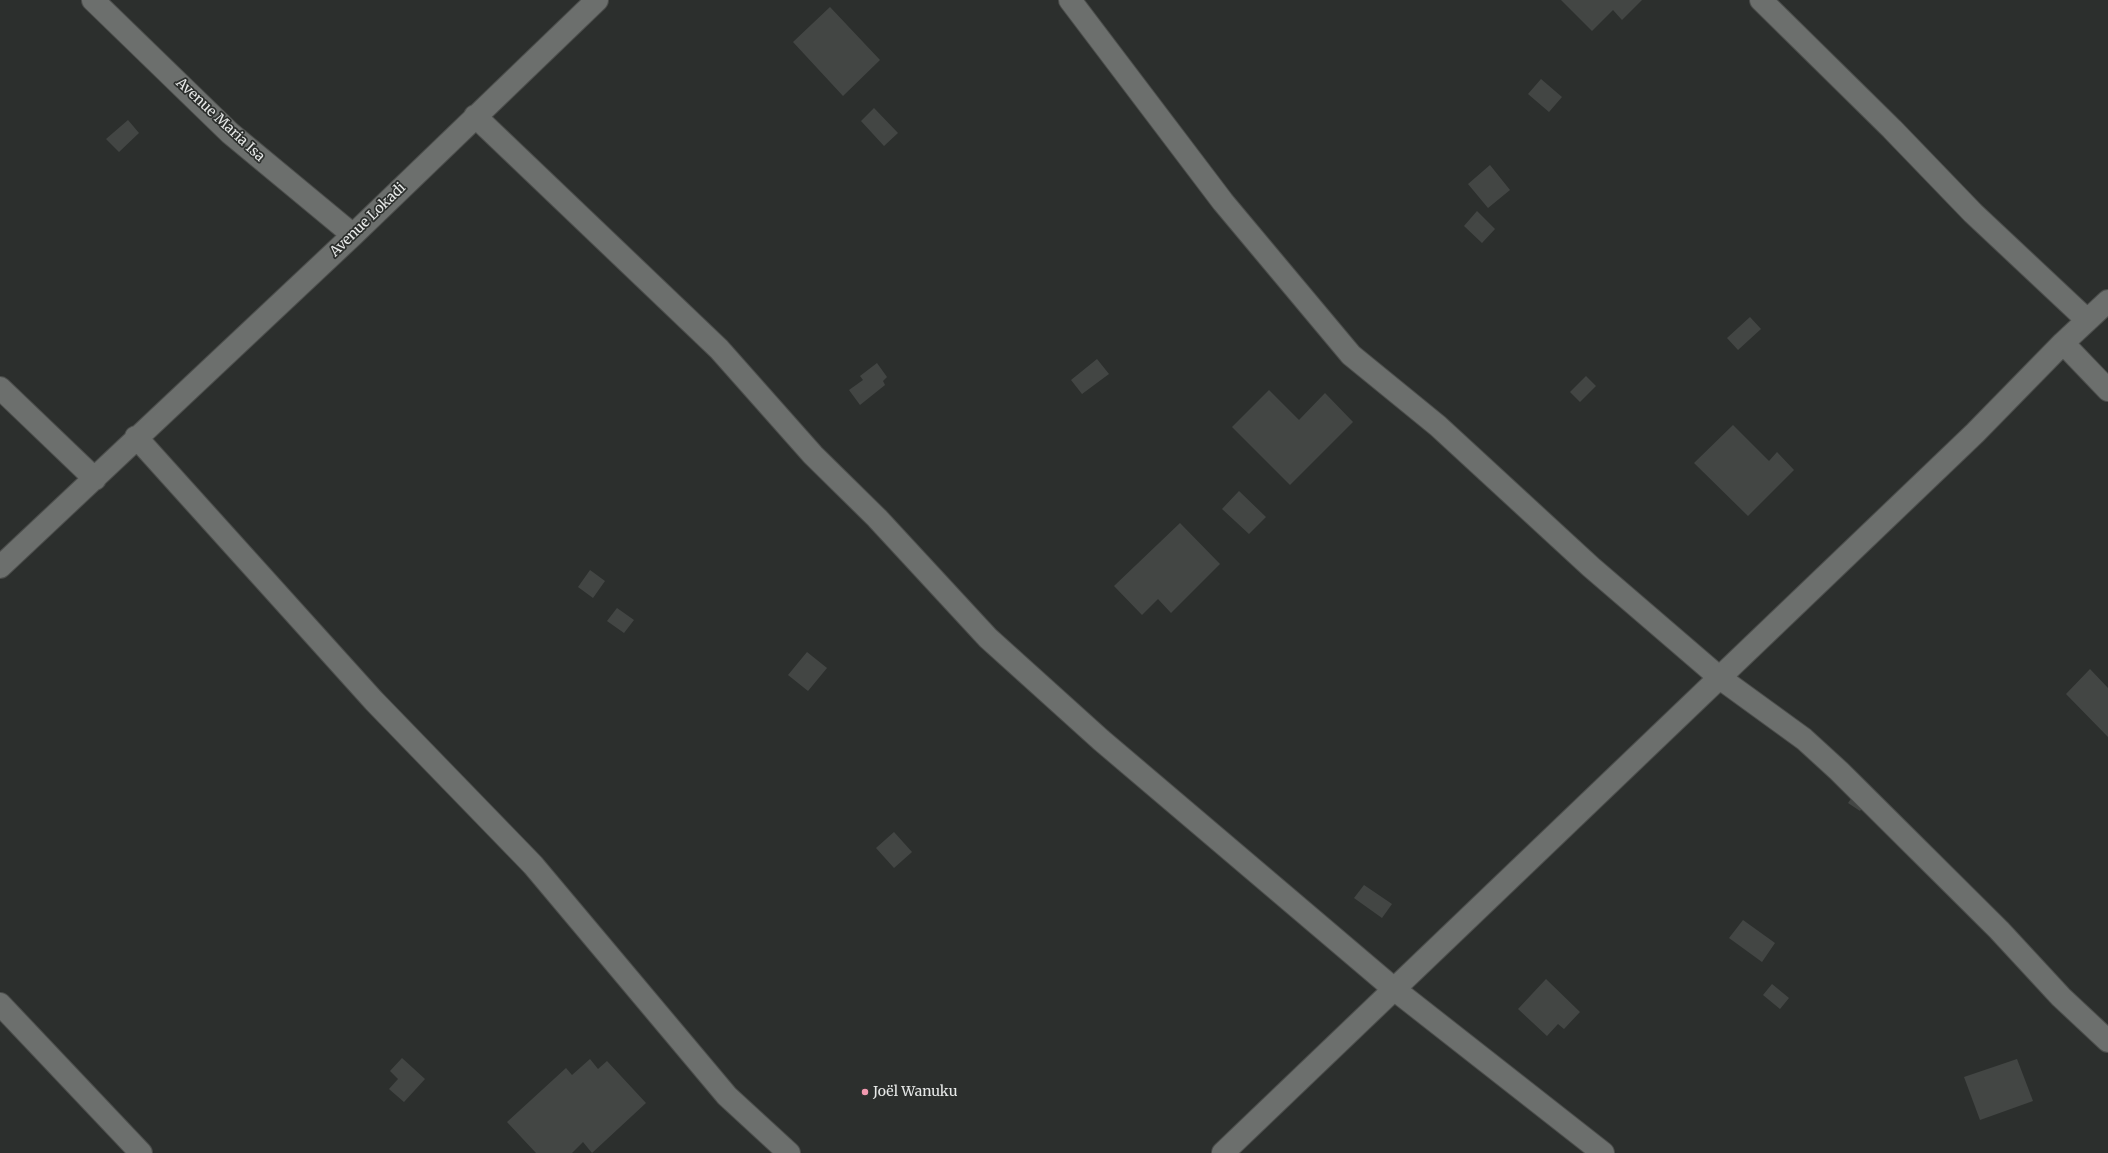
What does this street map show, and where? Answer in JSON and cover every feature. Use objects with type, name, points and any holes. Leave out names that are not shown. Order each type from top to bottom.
[{"type":"street","name":"Avenue Maria Isa","points":[[93,0],[230,133],[353,235]]},
{"type":"street","name":"Avenue Lokadi","points":[[0,567],[95,479],[136,437],[353,235],[597,0]]},
{"type":"street","points":[[1070,0],[1223,202],[1351,355],[1438,426],[1591,567],[1720,678],[1767,714],[1804,739],[1839,771],[1999,930],[2061,997],[2108,1041]]},
{"type":"street","points":[[1761,0],[1892,129],[1973,213],[2087,320]]},
{"type":"street","points":[[475,116],[719,349],[813,455],[877,518],[988,638],[1101,740],[1394,989],[1603,1153]]},
{"type":"street","points":[[1223,1153],[1975,434],[2063,343],[2108,300]]},
{"type":"street","points":[[2063,343],[2108,390]]},
{"type":"street","points":[[0,388],[95,479]]},
{"type":"street","points":[[136,437],[374,701],[533,865],[727,1096],[789,1153]]},
{"type":"street","points":[[0,1004],[141,1153]]},
{"type":"building","points":[[1561,0],[1642,0],[1622,20],[1613,10],[1592,31]]},
{"type":"building","points":[[830,7],[880,60],[843,96],[793,42]]},
{"type":"building","points":[[1541,79],[1562,97],[1549,112],[1528,94]]},
{"type":"building","points":[[874,108],[898,133],[884,146],[861,121]]},
{"type":"building","points":[[128,120],[139,133],[119,152],[106,139]]},
{"type":"building","points":[[1490,165],[1510,190],[1488,208],[1468,184]]},
{"type":"building","points":[[1477,211],[1495,229],[1482,243],[1464,226]]},
{"type":"building","points":[[1750,317],[1761,329],[1738,350],[1727,338]]},
{"type":"building","points":[[1097,359],[1109,374],[1082,394],[1071,380]]},
{"type":"building","points":[[877,363],[887,377],[883,381],[885,385],[860,405],[849,390],[863,380],[860,376]]},
{"type":"building","points":[[1586,376],[1596,386],[1580,402],[1570,392]]},
{"type":"building","points":[[1269,390],[1299,420],[1325,393],[1353,422],[1290,485],[1232,427]]},
{"type":"building","points":[[1733,425],[1769,461],[1777,452],[1794,470],[1748,516],[1694,463]]},
{"type":"building","points":[[1239,491],[1266,517],[1249,534],[1222,509]]},
{"type":"building","points":[[1180,523],[1220,564],[1171,613],[1158,599],[1142,615],[1114,586]]},
{"type":"building","points":[[590,570],[605,581],[593,598],[578,587]]},
{"type":"building","points":[[617,608],[634,620],[624,633],[607,621]]},
{"type":"building","points":[[807,652],[827,668],[808,691],[788,675]]},
{"type":"building","points":[[2090,669],[2108,688],[2108,737],[2066,694]]},
{"type":"building","points":[[1855,793],[1867,801],[1860,811],[1848,803]]},
{"type":"building","points":[[894,832],[912,852],[894,868],[876,848]]},
{"type":"building","points":[[1364,885],[1392,904],[1382,918],[1354,898]]},
{"type":"building","points":[[1743,920],[1775,943],[1762,962],[1729,938]]},
{"type":"building","points":[[1546,979],[1580,1012],[1564,1029],[1558,1024],[1547,1036],[1518,1009]]},
{"type":"building","points":[[1772,984],[1789,998],[1780,1009],[1763,995]]},
{"type":"building","points":[[402,1058],[425,1079],[404,1102],[389,1089],[398,1079],[390,1071]]},
{"type":"building","points":[[590,1059],[598,1069],[607,1061],[646,1103],[592,1153],[583,1142],[572,1153],[536,1153],[507,1122],[566,1068],[572,1075]]},
{"type":"building","points":[[2017,1059],[2033,1101],[1980,1120],[1964,1077]]},
{"type":"place","name":"Joël Wanuku","points":[[865,1092]]}]
